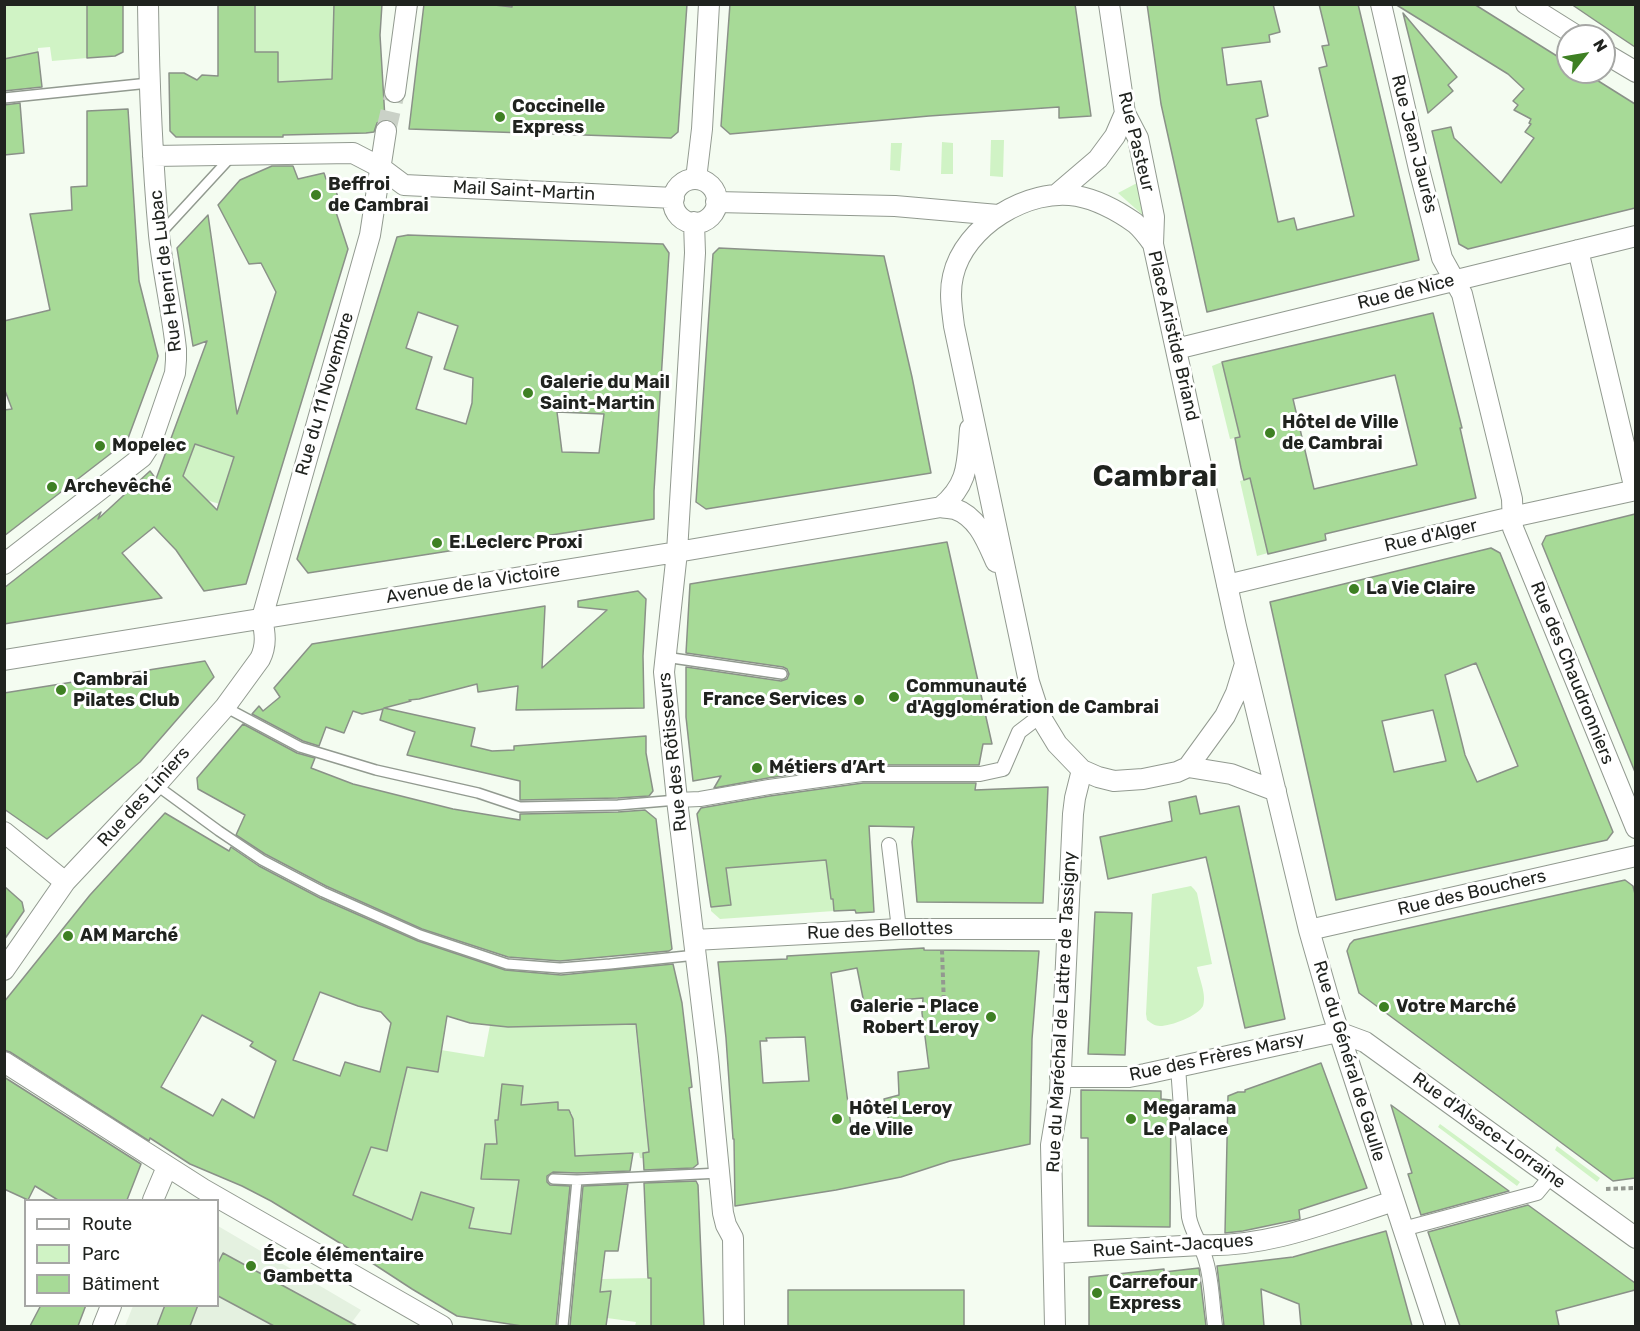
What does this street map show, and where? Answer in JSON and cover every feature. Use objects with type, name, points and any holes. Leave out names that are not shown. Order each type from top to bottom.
[{"type":"street","name":"Rue Henri de Lubac","points":[[4,564],[142,457],[152,443],[176,364],[174,334],[159,236],[149,83],[148,4]]},
{"type":"street","points":[[395,92],[407,4]]},
{"type":"street","points":[[696,179],[702,129],[709,4]]},
{"type":"street","name":"Rue Pasteur","points":[[1109,4],[1125,113],[1138,138],[1154,217],[1153,244]]},
{"type":"street","name":"Rue Jean Jaurès","points":[[1381,4],[1442,258],[1462,294],[1512,499],[1512,517]]},
{"type":"street","points":[[1526,4],[1558,24]]},
{"type":"street","points":[[1616,60],[1635,72]]},
{"type":"street","points":[[1057,194],[1098,159],[1115,136],[1125,113]]},
{"type":"street","name":"Rue du 11 Novembre","points":[[262,618],[370,234],[386,131]]},
{"type":"street","name":"Mail Saint-Martin","points":[[153,156],[353,153],[380,167],[404,185],[674,198]]},
{"type":"street","points":[[696,179],[703,180],[713,189],[717,202],[710,217],[694,222],[687,221],[676,212],[674,198],[679,186],[696,179]]},
{"type":"street","name":"Place Aristide Briand","points":[[1057,194],[1078,196],[1103,204],[1136,224],[1153,244],[1227,585],[1276,791],[1231,774],[1188,766],[1177,772],[1143,779],[1114,781],[1098,777],[1082,770],[1057,744],[1040,716],[1029,682],[954,326],[950,297],[953,275],[960,257],[975,235],[998,215],[1032,200],[1057,194]]},
{"type":"street","points":[[717,202],[895,206],[998,215]]},
{"type":"street","name":"Rue des Rôtisseurs","points":[[694,222],[695,254],[677,552],[664,672],[723,1213],[733,1238],[734,1326]]},
{"type":"street","name":"Rue de Nice","points":[[1176,349],[1635,236]]},
{"type":"street","points":[[1578,250],[1635,490]]},
{"type":"street","name":"Place Aristide Briand","points":[[940,507],[952,498],[964,479],[971,407]]},
{"type":"street","name":"Rue d'Alger","points":[[1227,585],[1635,490]]},
{"type":"street","name":"Place Aristide Briand","points":[[940,507],[956,509],[975,522],[1010,591]]},
{"type":"street","name":"Avenue de la Victoire","points":[[4,660],[677,552],[940,507]]},
{"type":"street","name":"Rue des Chaudronniers","points":[[1512,517],[1517,539],[1635,828]]},
{"type":"street","name":"Rue des Liniers","points":[[4,970],[65,882],[225,707],[264,652],[266,642],[262,618]]},
{"type":"street","points":[[1188,766],[1225,716],[1236,693],[1245,664]]},
{"type":"street","points":[[677,800],[700,799],[862,774],[980,774],[1003,769],[1019,732],[1040,716]]},
{"type":"street","name":"Rue du Maréchal de Lattre de Tassigny","points":[[1055,1326],[1051,1145],[1059,1102],[1075,798],[1082,770]]},
{"type":"street","name":"Rue du Général de Gaulle","points":[[1276,791],[1309,930],[1338,1032],[1435,1326]]},
{"type":"street","points":[[4,832],[65,882]]},
{"type":"street","points":[[889,845],[899,929]]},
{"type":"street","name":"Rue des Bouchers","points":[[1309,930],[1635,856]]},
{"type":"street","name":"Rue des Bellottes","points":[[695,947],[830,931],[941,928],[1067,929]]},
{"type":"street","name":"Rue des Frères Marsy","points":[[1060,1077],[1128,1077],[1338,1032]]},
{"type":"street","name":"Rue d'Alsace-Lorraine","points":[[1338,1032],[1365,1042],[1635,1239]]},
{"type":"street","points":[[4,1062],[167,1167],[442,1326]]},
{"type":"street","points":[[1178,1067],[1189,1217],[1191,1229],[1201,1245],[1208,1265],[1215,1326]]},
{"type":"street","points":[[153,1199],[167,1167]]},
{"type":"street","points":[[1403,1229],[1537,1193],[1551,1176]]},
{"type":"street","name":"Rue Saint-Jacques","points":[[1054,1253],[1201,1245],[1222,1246],[1292,1235],[1394,1201]]},
{"type":"street","points":[[103,1326],[110,1307]]},
{"type":"lane","points":[[4,98],[149,83]]},
{"type":"lane","points":[[159,236],[233,155]]},
{"type":"lane","points":[[665,657],[782,674]]},
{"type":"lane","points":[[225,707],[300,747],[376,770],[478,792],[520,807],[618,805],[677,800]]},
{"type":"lane","points":[[156,785],[262,860],[323,892],[420,935],[507,964],[560,968],[610,964],[695,947]]},
{"type":"lane","points":[[553,1179],[577,1180],[720,1173]]},
{"type":"lane","points":[[563,1326],[577,1180]]},
{"type":"path","points":[[941,928],[944,1006],[949,1008]]},
{"type":"shaded area","name":"École élémentaire Gambetta","points":[[219,1227],[361,1310],[349,1326],[125,1326],[133,1307],[219,1307]]},
{"type":"green space","points":[[5,5],[87,5],[87,58],[52,61],[50,47],[38,48],[38,52],[5,59]]},
{"type":"green space","points":[[255,5],[334,5],[332,79],[278,82],[277,52],[251,52]]},
{"type":"green space","points":[[991,140],[1004,140],[1003,177],[990,176]]},
{"type":"green space","points":[[942,142],[953,143],[953,174],[941,174]]},
{"type":"green space","points":[[891,143],[902,143],[900,171],[890,170]]},
{"type":"green space","points":[[1137,183],[1145,217],[1118,193]]},
{"type":"green space","points":[[1222,362],[1240,437],[1230,439],[1212,366]]},
{"type":"green space","points":[[195,444],[234,457],[230,507],[206,500],[183,476]]},
{"type":"green space","points":[[1250,478],[1268,553],[1257,556],[1240,481]]},
{"type":"green space","points":[[826,859],[834,911],[720,919],[711,911],[711,907],[731,905],[726,868]]},
{"type":"green space","points":[[1191,886],[1197,893],[1212,964],[1197,967],[1204,1002],[1200,1010],[1184,1020],[1160,1026],[1147,1020],[1146,1014],[1152,894]]},
{"type":"green space","points":[[555,1012],[556,1026],[635,1023],[650,1159],[640,1158],[639,1153],[594,1155],[586,1172],[564,1173],[561,1136],[574,1134],[572,1113],[562,1110],[559,1115],[557,1102],[507,1107],[526,1110],[514,1235],[464,1250],[474,1208],[421,1192],[401,1253],[345,1192],[350,1183],[358,1182],[371,1147],[387,1151],[407,1067],[438,1072],[441,1050],[484,1057],[490,1025],[525,1027],[524,1013]]},
{"type":"green space","points":[[1440,1124],[1520,1182],[1517,1186],[1438,1127]]},
{"type":"green space","points":[[1557,1146],[1600,1178],[1597,1182],[1555,1150]]},
{"type":"green space","points":[[651,1278],[651,1300],[666,1300],[667,1326],[635,1326],[636,1322],[607,1318],[611,1292],[600,1292],[602,1279]]},
{"type":"building","points":[[87,4],[123,4],[123,52],[115,56],[87,58]]},
{"type":"building","points":[[218,4],[255,4],[255,52],[278,52],[278,82],[332,79],[334,4],[382,4],[380,35],[385,119],[377,123],[374,132],[366,133],[283,135],[283,137],[176,137],[170,131],[169,73],[184,73],[197,80],[202,75],[218,76]]},
{"type":"building","points":[[424,4],[486,4],[512,7],[512,4],[687,4],[678,132],[671,138],[409,129]]},
{"type":"building","points":[[730,4],[1075,4],[1091,116],[1059,118],[1059,107],[730,134],[721,126]]},
{"type":"building","points":[[1147,4],[1273,4],[1280,32],[1269,35],[1270,42],[1222,48],[1227,85],[1261,81],[1268,116],[1256,119],[1278,222],[1294,218],[1297,230],[1354,216],[1319,68],[1327,66],[1322,46],[1329,45],[1319,4],[1358,4],[1419,260],[1207,312],[1161,104]]},
{"type":"building","points":[[1395,4],[1474,4],[1556,55],[1556,84],[1603,84],[1635,104],[1635,208],[1468,249],[1459,244],[1432,131],[1451,127],[1454,138],[1501,183],[1534,138],[1525,132],[1531,124],[1529,123],[1531,119],[1514,110],[1518,105],[1513,101],[1524,89],[1508,74]]},
{"type":"building","points":[[1571,4],[1635,4],[1635,47],[1616,34],[1616,24],[1600,24]]},
{"type":"building","points":[[1403,13],[1457,77],[1448,85],[1453,91],[1428,113]]},
{"type":"building","points":[[38,52],[42,87],[4,91],[4,59]]},
{"type":"building","points":[[20,103],[24,153],[4,155],[4,105]]},
{"type":"building","points":[[128,109],[139,281],[158,356],[157,360],[127,441],[4,536],[4,410],[12,409],[4,388],[4,321],[50,310],[30,214],[72,210],[71,187],[87,186],[87,111]]},
{"type":"building","points":[[272,166],[293,166],[298,179],[324,173],[326,179],[331,177],[339,200],[333,203],[348,249],[246,584],[204,591],[176,550],[154,527],[122,553],[162,598],[4,624],[4,588],[101,512],[98,519],[150,471],[156,479],[207,341],[193,346],[177,248],[208,215],[237,414],[276,292],[261,263],[249,264],[218,205],[240,180]],"holes":[[[195,444],[234,457],[217,510],[183,476]]]},
{"type":"building","points":[[408,235],[663,244],[669,253],[654,519],[308,573],[297,559],[397,237]],"holes":[[[418,312],[458,326],[444,369],[473,378],[472,403],[466,424],[416,409],[432,357],[406,348]],[[557,412],[604,414],[599,453],[562,452]]]},
{"type":"building","points":[[719,248],[884,256],[931,473],[706,509],[696,502],[713,254]]},
{"type":"building","name":"Hôtel de Ville de Cambrai","points":[[1433,313],[1462,428],[1460,428],[1476,498],[1325,534],[1326,540],[1268,554],[1250,478],[1244,480],[1241,468],[1235,438],[1240,437],[1222,362]],"holes":[[[1395,375],[1417,465],[1314,489],[1293,399]]]},
{"type":"building","points":[[1635,514],[1635,772],[1542,544],[1546,536]]},
{"type":"building","points":[[947,542],[992,744],[983,744],[979,765],[861,765],[714,788],[721,776],[693,781],[686,717],[686,667],[781,681],[787,679],[789,674],[783,667],[686,653],[690,584]]},
{"type":"building","points":[[1491,548],[1500,553],[1613,832],[1607,840],[1336,900],[1270,602]],"holes":[[[1476,663],[1518,766],[1477,782],[1465,755],[1445,675]],[[1433,710],[1446,761],[1394,772],[1382,721]]]},
{"type":"building","points":[[638,591],[646,599],[643,656],[644,708],[516,710],[518,686],[478,692],[477,684],[384,708],[475,728],[471,746],[492,751],[514,750],[514,746],[646,736],[646,753],[653,791],[649,796],[520,800],[520,781],[407,755],[415,732],[380,720],[383,709],[362,714],[353,711],[344,733],[326,727],[319,746],[303,741],[252,714],[259,706],[263,711],[280,697],[274,688],[312,644],[545,606],[542,668],[607,610],[578,607],[578,601]]},
{"type":"building","points":[[205,661],[214,677],[140,762],[47,839],[4,809],[4,693]]},
{"type":"building","points":[[243,724],[297,753],[315,758],[311,768],[353,784],[453,809],[520,820],[520,814],[645,810],[656,819],[672,949],[560,961],[508,957],[422,929],[326,886],[265,854],[236,835],[245,815],[198,789],[197,778]]},
{"type":"building","points":[[863,783],[976,783],[975,790],[1048,787],[1043,903],[917,902],[912,842],[914,827],[869,826],[874,912],[834,911],[826,860],[726,868],[731,905],[711,907],[697,814],[701,808]]},
{"type":"building","points":[[1196,796],[1200,814],[1239,806],[1285,1019],[1245,1028],[1206,857],[1108,879],[1100,837],[1172,821],[1169,802]]},
{"type":"building","points":[[165,813],[229,851],[231,847],[259,866],[320,898],[418,941],[505,970],[561,975],[673,964],[682,1003],[698,1164],[693,1168],[644,1170],[643,1153],[649,1152],[636,1024],[508,1027],[470,1023],[447,1016],[438,1072],[407,1067],[387,1151],[371,1147],[353,1195],[412,1220],[421,1192],[474,1208],[469,1228],[511,1234],[519,1180],[481,1179],[485,1144],[497,1144],[495,1120],[498,1120],[502,1084],[523,1086],[521,1105],[558,1102],[558,1110],[569,1110],[573,1119],[575,1156],[633,1153],[630,1171],[553,1172],[547,1176],[547,1182],[550,1185],[570,1186],[556,1326],[522,1326],[457,1316],[271,1201],[190,1164],[150,1138],[149,1141],[4,1050],[4,1002],[90,895]],"holes":[[[320,992],[381,1012],[391,1023],[380,1072],[345,1062],[340,1076],[293,1060]],[[202,1015],[253,1042],[250,1046],[276,1061],[254,1118],[222,1099],[213,1116],[161,1087]]]},
{"type":"building","points":[[1625,880],[1633,886],[1635,894],[1635,1178],[1613,1181],[1359,993],[1347,951],[1354,940]]},
{"type":"building","points":[[4,886],[22,902],[24,911],[4,940]]},
{"type":"building","points":[[1095,912],[1132,913],[1125,1055],[1088,1054]]},
{"type":"building","points":[[924,948],[924,950],[1039,951],[1032,1039],[1030,1144],[950,1161],[901,1177],[735,1206],[734,1139],[718,962],[787,959],[787,956]],"holes":[[[857,968],[864,1003],[923,998],[922,1013],[929,1068],[898,1072],[899,1095],[884,1099],[890,1126],[852,1134],[831,973]],[[805,1037],[809,1081],[763,1083],[760,1041],[767,1041],[766,1038]]]},
{"type":"building","points":[[1321,1063],[1367,1188],[1299,1210],[1300,1219],[1225,1233],[1228,1096],[1245,1092],[1245,1090]]},
{"type":"building","points":[[4,1077],[141,1164],[127,1199],[56,1199],[35,1186],[28,1199],[26,1199],[4,1189]]},
{"type":"building","points":[[1081,1090],[1161,1091],[1161,1099],[1171,1100],[1170,1227],[1088,1226],[1088,1138],[1081,1138]]},
{"type":"building","points":[[1391,1105],[1509,1191],[1421,1215],[1408,1174],[1412,1173]]},
{"type":"building","points":[[696,1181],[704,1326],[651,1326],[651,1278],[648,1278],[644,1183]]},
{"type":"building","points":[[628,1184],[618,1251],[605,1251],[600,1292],[611,1291],[606,1326],[570,1326],[583,1186]]},
{"type":"building","points":[[1528,1205],[1635,1283],[1635,1290],[1556,1311],[1559,1326],[1460,1326],[1428,1232]]},
{"type":"building","points":[[1386,1231],[1412,1326],[1301,1326],[1299,1304],[1261,1289],[1264,1326],[1224,1326],[1217,1266],[1293,1257]]},
{"type":"building","points":[[223,1253],[357,1326],[274,1326],[219,1297],[219,1261]]},
{"type":"building","points":[[1199,1268],[1206,1326],[1089,1326],[1089,1277],[1164,1269],[1164,1272]]},
{"type":"building","points":[[788,1290],[964,1290],[964,1326],[788,1326]]},
{"type":"building","points":[[40,1307],[85,1307],[78,1326],[30,1326]]},
{"type":"building","points":[[164,1307],[197,1307],[190,1326],[157,1326]]},
{"type":"tunnel","points":[[386,131],[395,92]]},
{"type":"place","name":"Coccinelle Express","points":[[500,117]]},
{"type":"place","name":"Beffroi de Cambrai","points":[[316,195]]},
{"type":"place","name":"Galerie du Mail Saint-Martin","points":[[528,393]]},
{"type":"place","name":"Hôtel de Ville de Cambrai","points":[[1270,433]]},
{"type":"place","name":"Mopelec","points":[[100,446]]},
{"type":"place","name":"Archevêché","points":[[52,487]]},
{"type":"place","name":"E.Leclerc Proxi","points":[[437,543]]},
{"type":"place","name":"La Vie Claire","points":[[1354,589]]},
{"type":"place","name":"Cambrai Pilates Club","points":[[61,690]]},
{"type":"place","name":"Communauté d'Agglomération de Cambrai","points":[[894,697]]},
{"type":"place","name":"France Services","points":[[859,700]]},
{"type":"place","name":"Métiers d’Art","points":[[757,768]]},
{"type":"place","name":"AM Marché","points":[[68,936]]},
{"type":"place","name":"Votre Marché","points":[[1384,1007]]},
{"type":"place","name":"Galerie - Place Robert Leroy","points":[[991,1017]]},
{"type":"place","name":"Hôtel Leroy de Ville","points":[[837,1119]]},
{"type":"place","name":"Megarama Le Palace","points":[[1131,1119]]},
{"type":"place","name":"École élémentaire Gambetta","points":[[251,1266]]},
{"type":"place","name":"Carrefour Express","points":[[1097,1293]]},
{"type":"district","name":"Cambrai","points":[[1155,477]]}]
